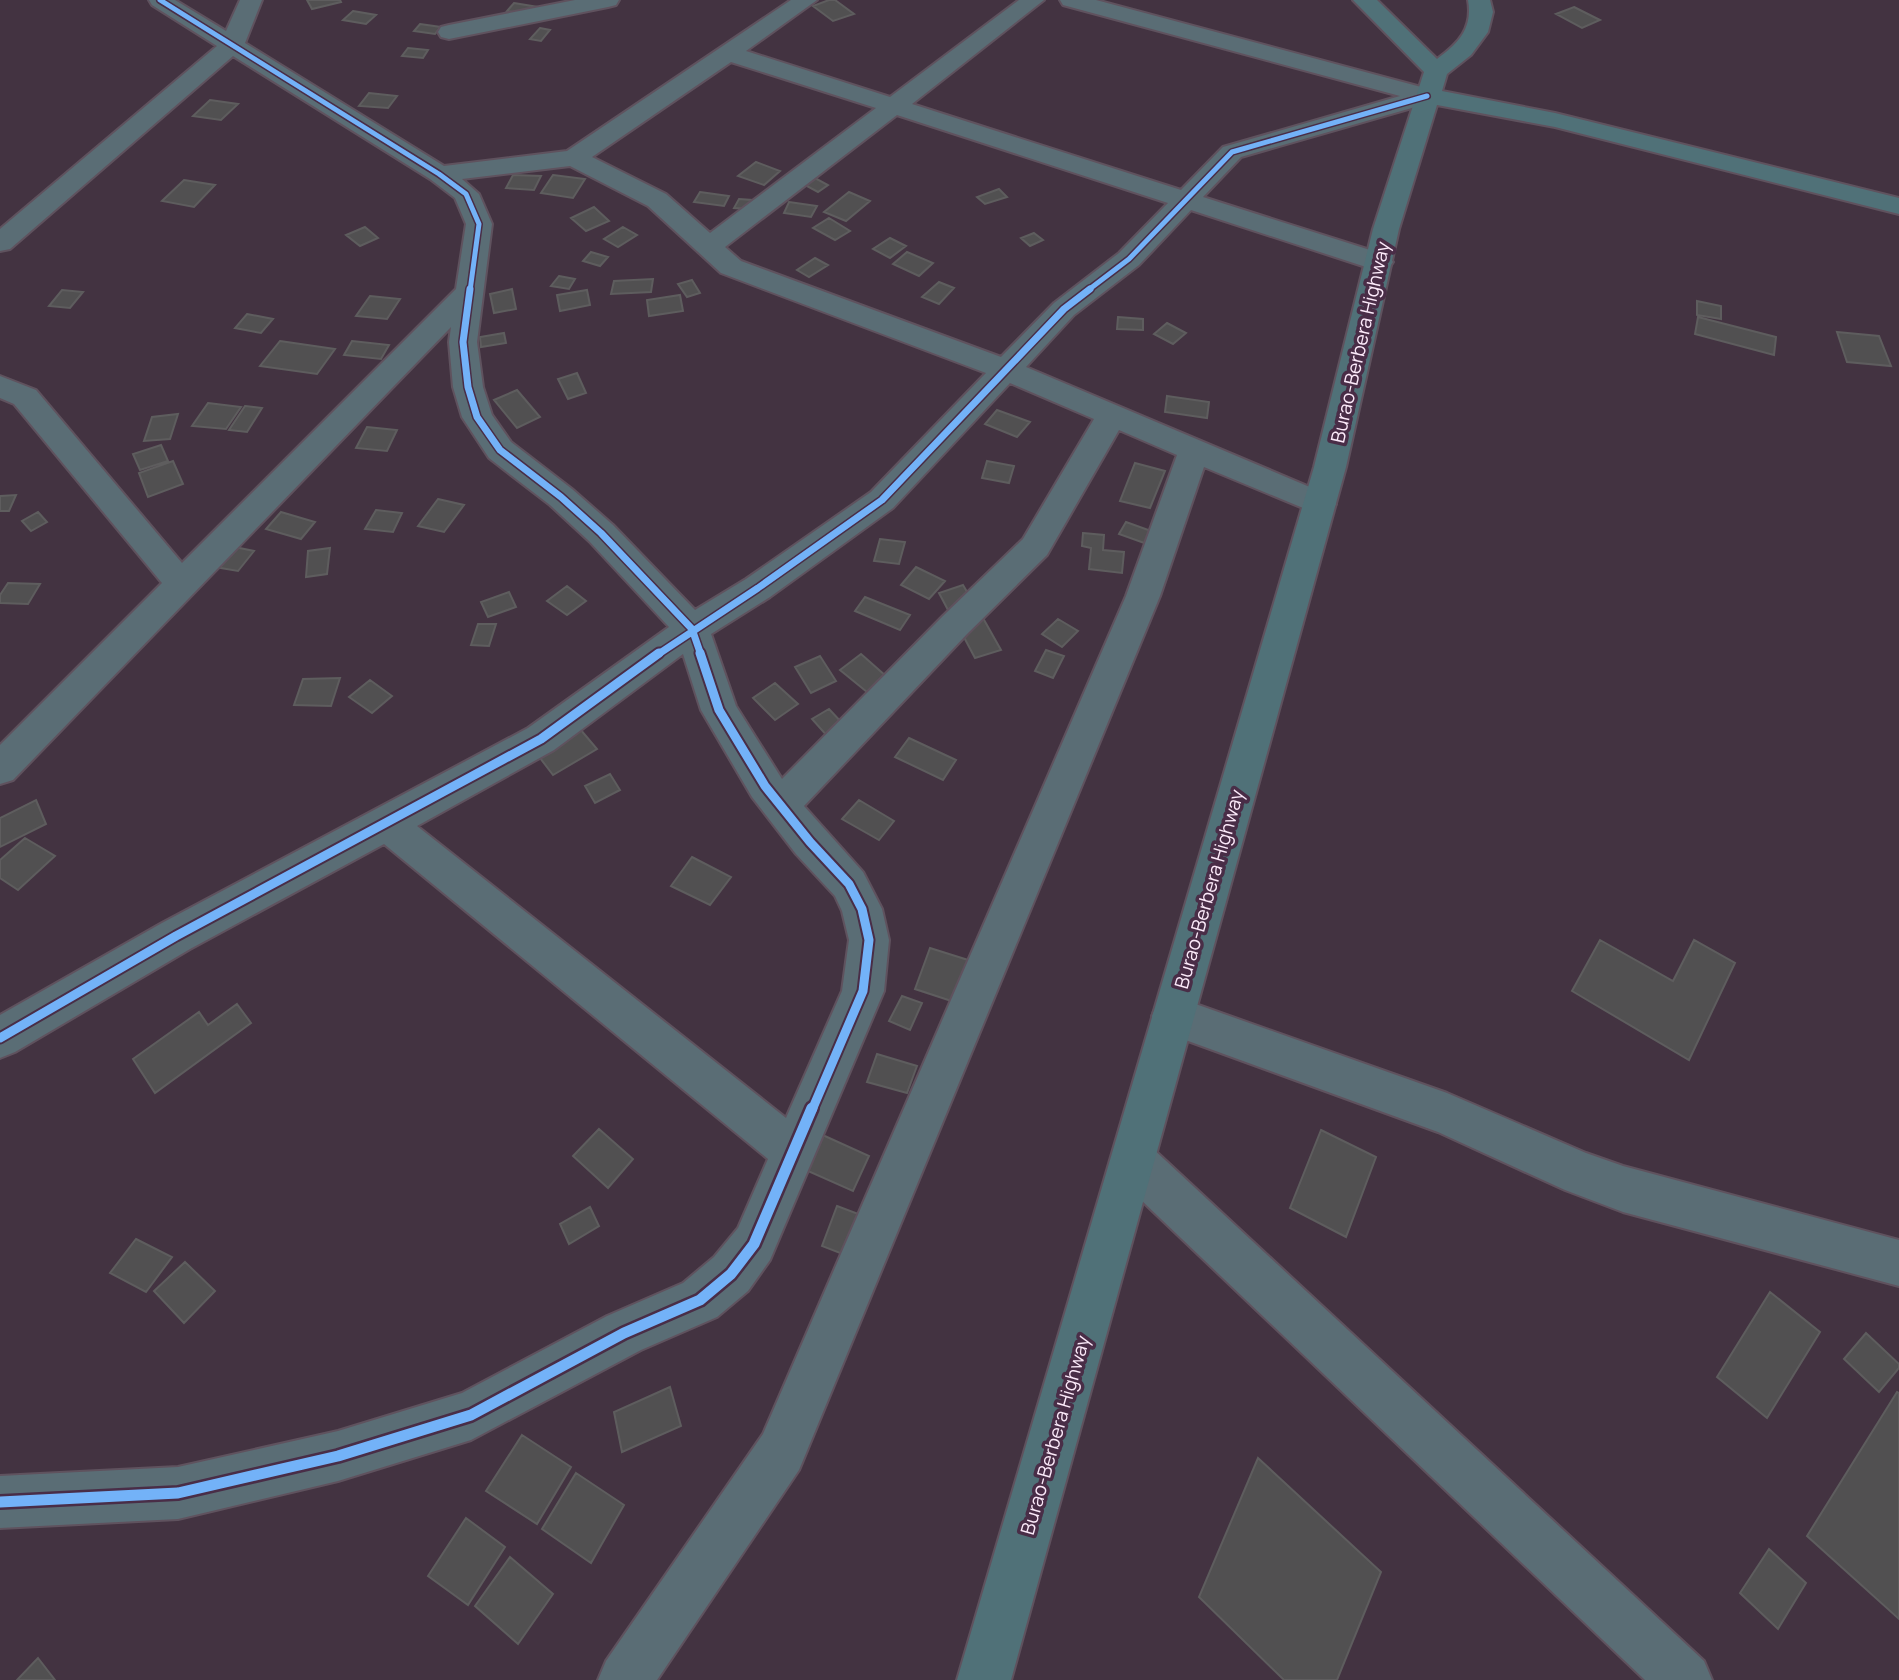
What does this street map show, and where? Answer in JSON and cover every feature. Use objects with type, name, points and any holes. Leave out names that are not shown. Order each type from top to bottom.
[{"type":"highway","points":[[1364,0],[1432,84],[1555,120],[1899,206]]},
{"type":"highway","points":[[1432,84],[1472,42],[1483,13],[1479,0]]},
{"type":"highway","name":"Burao-Berbera Highway","points":[[984,1680],[1320,504],[1379,262],[1432,84]]},
{"type":"street","points":[[0,1502],[178,1493],[338,1456],[471,1415],[624,1333],[700,1300],[731,1274],[754,1244],[863,991],[869,940],[862,909],[849,884],[765,786],[719,710],[692,629],[601,533],[561,497],[500,450],[477,417],[468,387],[463,342],[479,224],[466,194],[439,174],[160,0]]},
{"type":"street","points":[[0,243],[232,45],[251,0]]},
{"type":"street","points":[[449,32],[550,6],[608,0]]},
{"type":"street","points":[[439,174],[574,158],[806,0]]},
{"type":"street","points":[[709,247],[1033,0]]},
{"type":"street","points":[[1070,0],[1432,84]]},
{"type":"street","points":[[728,53],[1379,262]]},
{"type":"street","points":[[0,1038],[176,936],[387,824],[541,738],[692,629],[758,588],[882,500],[1004,369],[1065,309],[1129,259],[1232,152],[1432,84]]},
{"type":"street","points":[[574,158],[657,200],[731,267],[1004,369],[1320,504]]},
{"type":"street","points":[[0,769],[469,292]]},
{"type":"street","points":[[0,386],[25,397],[182,584]]},
{"type":"street","points":[[781,805],[955,625],[1035,547],[1112,415]]},
{"type":"street","points":[[625,1680],[781,1452],[1143,596],[1194,451]]},
{"type":"street","points":[[387,824],[793,1151]]},
{"type":"street","points":[[1173,1016],[1447,1114],[1581,1174],[1623,1189],[1899,1264]]},
{"type":"street","points":[[1134,1162],[1685,1680]]},
{"type":"building","points":[[307,0],[340,0],[341,2],[312,9]]},
{"type":"building","points":[[835,0],[854,14],[833,21],[813,6]]},
{"type":"building","points":[[514,3],[538,7],[531,15],[507,11]]},
{"type":"building","points":[[1574,7],[1600,20],[1582,28],[1556,14]]},
{"type":"building","points":[[353,11],[376,15],[366,24],[343,20]]},
{"type":"building","points":[[420,24],[441,27],[435,34],[414,31]]},
{"type":"building","points":[[540,28],[550,30],[541,41],[530,39]]},
{"type":"building","points":[[408,48],[428,50],[423,58],[402,56]]},
{"type":"building","points":[[369,93],[397,96],[388,108],[359,106]]},
{"type":"building","points":[[210,100],[238,104],[221,120],[193,116]]},
{"type":"building","points":[[756,162],[780,171],[764,185],[738,176]]},
{"type":"building","points":[[513,175],[541,176],[534,190],[506,188]]},
{"type":"building","points":[[553,175],[585,179],[573,198],[541,193]]},
{"type":"building","points":[[813,177],[828,185],[818,192],[803,184]]},
{"type":"building","points":[[184,180],[215,185],[194,207],[162,201]]},
{"type":"building","points":[[999,189],[1007,197],[985,204],[977,197]]},
{"type":"building","points":[[700,192],[729,196],[724,206],[694,202]]},
{"type":"building","points":[[849,192],[870,201],[846,221],[824,212]]},
{"type":"building","points":[[739,199],[752,200],[748,209],[734,208]]},
{"type":"building","points":[[789,202],[817,206],[811,217],[784,213]]},
{"type":"building","points":[[594,207],[609,221],[586,231],[571,218]]},
{"type":"building","points":[[829,218],[850,231],[835,240],[813,228]]},
{"type":"building","points":[[365,227],[378,238],[360,246],[346,235]]},
{"type":"building","points":[[623,227],[637,235],[618,247],[604,239]]},
{"type":"building","points":[[1034,233],[1043,240],[1030,246],[1021,238]]},
{"type":"building","points":[[890,238],[906,246],[890,258],[873,249]]},
{"type":"building","points":[[591,252],[608,257],[600,266],[583,261]]},
{"type":"building","points":[[907,252],[933,263],[919,276],[893,264]]},
{"type":"building","points":[[815,258],[828,265],[809,277],[797,270]]},
{"type":"building","points":[[559,276],[575,279],[569,289],[551,286]]},
{"type":"building","points":[[653,279],[651,292],[611,294],[614,281]]},
{"type":"building","points":[[692,280],[700,293],[687,297],[678,284]]},
{"type":"building","points":[[939,282],[954,288],[939,304],[922,297]]},
{"type":"building","points":[[512,289],[516,309],[494,313],[490,294]]},
{"type":"building","points":[[62,290],[83,292],[70,308],[49,306]]},
{"type":"building","points":[[587,290],[590,305],[560,311],[557,295]]},
{"type":"building","points":[[680,295],[683,311],[649,316],[647,300]]},
{"type":"building","points":[[370,296],[400,299],[387,319],[356,316]]},
{"type":"building","points":[[1697,301],[1721,306],[1721,319],[1697,315]]},
{"type":"building","points":[[247,314],[273,319],[261,333],[235,328]]},
{"type":"building","points":[[1118,317],[1143,319],[1143,330],[1117,329]]},
{"type":"building","points":[[1698,317],[1776,337],[1774,355],[1695,334]]},
{"type":"building","points":[[1167,323],[1186,333],[1173,344],[1154,334]]},
{"type":"building","points":[[1837,332],[1879,336],[1891,366],[1847,362]]},
{"type":"building","points":[[504,333],[506,343],[481,347],[480,337]]},
{"type":"building","points":[[280,341],[335,349],[317,374],[260,366]]},
{"type":"building","points":[[352,341],[389,345],[381,359],[344,355]]},
{"type":"building","points":[[577,373],[586,393],[568,399],[558,379]]},
{"type":"building","points":[[517,390],[540,417],[517,428],[494,400]]},
{"type":"building","points":[[1167,396],[1209,402],[1207,418],[1165,412]]},
{"type":"building","points":[[208,403],[241,407],[226,429],[192,426]]},
{"type":"building","points":[[245,406],[262,408],[247,432],[229,430]]},
{"type":"building","points":[[997,410],[1030,422],[1017,437],[985,424]]},
{"type":"building","points":[[178,414],[170,439],[144,441],[152,417]]},
{"type":"building","points":[[367,427],[397,430],[387,451],[356,448]]},
{"type":"building","points":[[161,445],[168,461],[140,470],[133,454]]},
{"type":"building","points":[[173,461],[183,484],[148,497],[139,473]]},
{"type":"building","points":[[987,461],[1014,466],[1009,483],[982,478]]},
{"type":"building","points":[[1135,463],[1165,471],[1150,508],[1120,501]]},
{"type":"building","points":[[16,495],[9,511],[0,511],[0,496]]},
{"type":"building","points":[[438,499],[464,505],[444,532],[418,526]]},
{"type":"building","points":[[376,510],[402,513],[393,532],[365,529]]},
{"type":"building","points":[[38,512],[47,522],[31,531],[22,521]]},
{"type":"building","points":[[281,512],[315,522],[301,539],[266,529]]},
{"type":"building","points":[[1126,522],[1154,532],[1147,544],[1119,534]]},
{"type":"building","points":[[1083,533],[1104,535],[1103,550],[1124,552],[1122,573],[1089,569],[1091,548],[1082,546]]},
{"type":"building","points":[[880,539],[905,542],[899,564],[874,561]]},
{"type":"building","points":[[225,545],[254,551],[238,571],[209,566]]},
{"type":"building","points":[[330,548],[327,574],[306,577],[308,551]]},
{"type":"building","points":[[916,567],[945,581],[929,599],[901,585]]},
{"type":"building","points":[[8,583],[40,584],[28,604],[0,603],[0,595]]},
{"type":"building","points":[[963,585],[973,602],[948,610],[939,593]]},
{"type":"building","points":[[567,586],[586,601],[567,615],[547,601]]},
{"type":"building","points":[[509,592],[516,607],[488,617],[481,602]]},
{"type":"building","points":[[865,597],[910,615],[900,630],[855,611]]},
{"type":"building","points":[[983,618],[1001,650],[975,658],[958,626]]},
{"type":"building","points":[[1058,619],[1078,631],[1062,647],[1042,634]]},
{"type":"building","points":[[478,624],[496,624],[489,646],[471,645]]},
{"type":"building","points":[[1046,650],[1064,656],[1053,678],[1035,671]]},
{"type":"building","points":[[861,654],[887,677],[867,692],[840,670]]},
{"type":"building","points":[[820,656],[836,681],[811,693],[795,667]]},
{"type":"building","points":[[340,678],[331,706],[294,705],[303,679]]},
{"type":"building","points":[[370,680],[392,696],[372,713],[349,697]]},
{"type":"building","points":[[775,683],[798,704],[775,720],[753,698]]},
{"type":"building","points":[[829,709],[845,726],[828,737],[812,719]]},
{"type":"building","points":[[580,729],[597,749],[553,775],[537,754]]},
{"type":"building","points":[[909,738],[956,760],[943,780],[895,757]]},
{"type":"building","points":[[610,774],[620,790],[595,803],[585,786]]},
{"type":"building","points":[[36,800],[46,824],[0,847],[0,818]]},
{"type":"building","points":[[859,800],[894,821],[879,840],[842,819]]},
{"type":"building","points":[[25,838],[55,856],[18,890],[0,878],[0,860]]},
{"type":"building","points":[[692,857],[731,877],[710,905],[671,886]]},
{"type":"building","points":[[1600,940],[1673,981],[1694,940],[1735,963],[1689,1060],[1572,991]]},
{"type":"building","points":[[930,948],[1003,971],[988,1013],[915,989]]},
{"type":"building","points":[[902,996],[922,1003],[910,1030],[889,1021]]},
{"type":"building","points":[[237,1004],[251,1023],[155,1093],[133,1059],[199,1012],[208,1025]]},
{"type":"building","points":[[877,1054],[917,1066],[907,1093],[867,1082]]},
{"type":"building","points":[[599,1129],[633,1159],[608,1188],[573,1156]]},
{"type":"building","points":[[1321,1130],[1376,1157],[1346,1237],[1290,1208]]},
{"type":"building","points":[[816,1132],[869,1156],[853,1191],[799,1167]]},
{"type":"building","points":[[837,1206],[869,1218],[853,1258],[822,1246]]},
{"type":"building","points":[[590,1207],[599,1226],[569,1244],[560,1224]]},
{"type":"building","points":[[136,1239],[172,1257],[146,1292],[110,1273]]},
{"type":"building","points":[[185,1262],[215,1291],[184,1323],[154,1291]]},
{"type":"building","points":[[1770,1292],[1820,1332],[1767,1418],[1717,1377]]},
{"type":"building","points":[[1866,1333],[1899,1364],[1899,1368],[1879,1392],[1844,1359]]},
{"type":"building","points":[[670,1387],[681,1426],[622,1452],[614,1412]]},
{"type":"building","points":[[1897,1392],[1899,1393],[1899,1619],[1807,1536]]},
{"type":"building","points":[[522,1435],[571,1467],[537,1524],[486,1491]]},
{"type":"building","points":[[1258,1458],[1381,1572],[1337,1680],[1284,1680],[1199,1597]]},
{"type":"building","points":[[576,1473],[624,1505],[591,1563],[542,1529]]},
{"type":"building","points":[[466,1518],[505,1547],[468,1605],[428,1576]]},
{"type":"building","points":[[1769,1549],[1806,1583],[1778,1629],[1740,1593]]},
{"type":"building","points":[[510,1557],[553,1594],[518,1644],[475,1606]]},
{"type":"building","points":[[38,1658],[55,1680],[17,1680]]},
{"type":"cycle path","points":[[0,1502],[178,1493],[338,1456],[471,1415],[624,1333],[700,1300],[731,1274],[754,1244],[863,991],[869,940],[862,909],[849,884],[810,842],[765,786],[719,710],[692,629],[601,533],[561,497],[500,450],[477,417],[468,387],[463,342],[479,224],[466,194],[439,174],[160,0]]},
{"type":"cycle path","points":[[0,1038],[176,936],[541,739],[692,629],[758,588],[882,500],[1064,309],[1129,259],[1232,152],[1427,96]]}]
